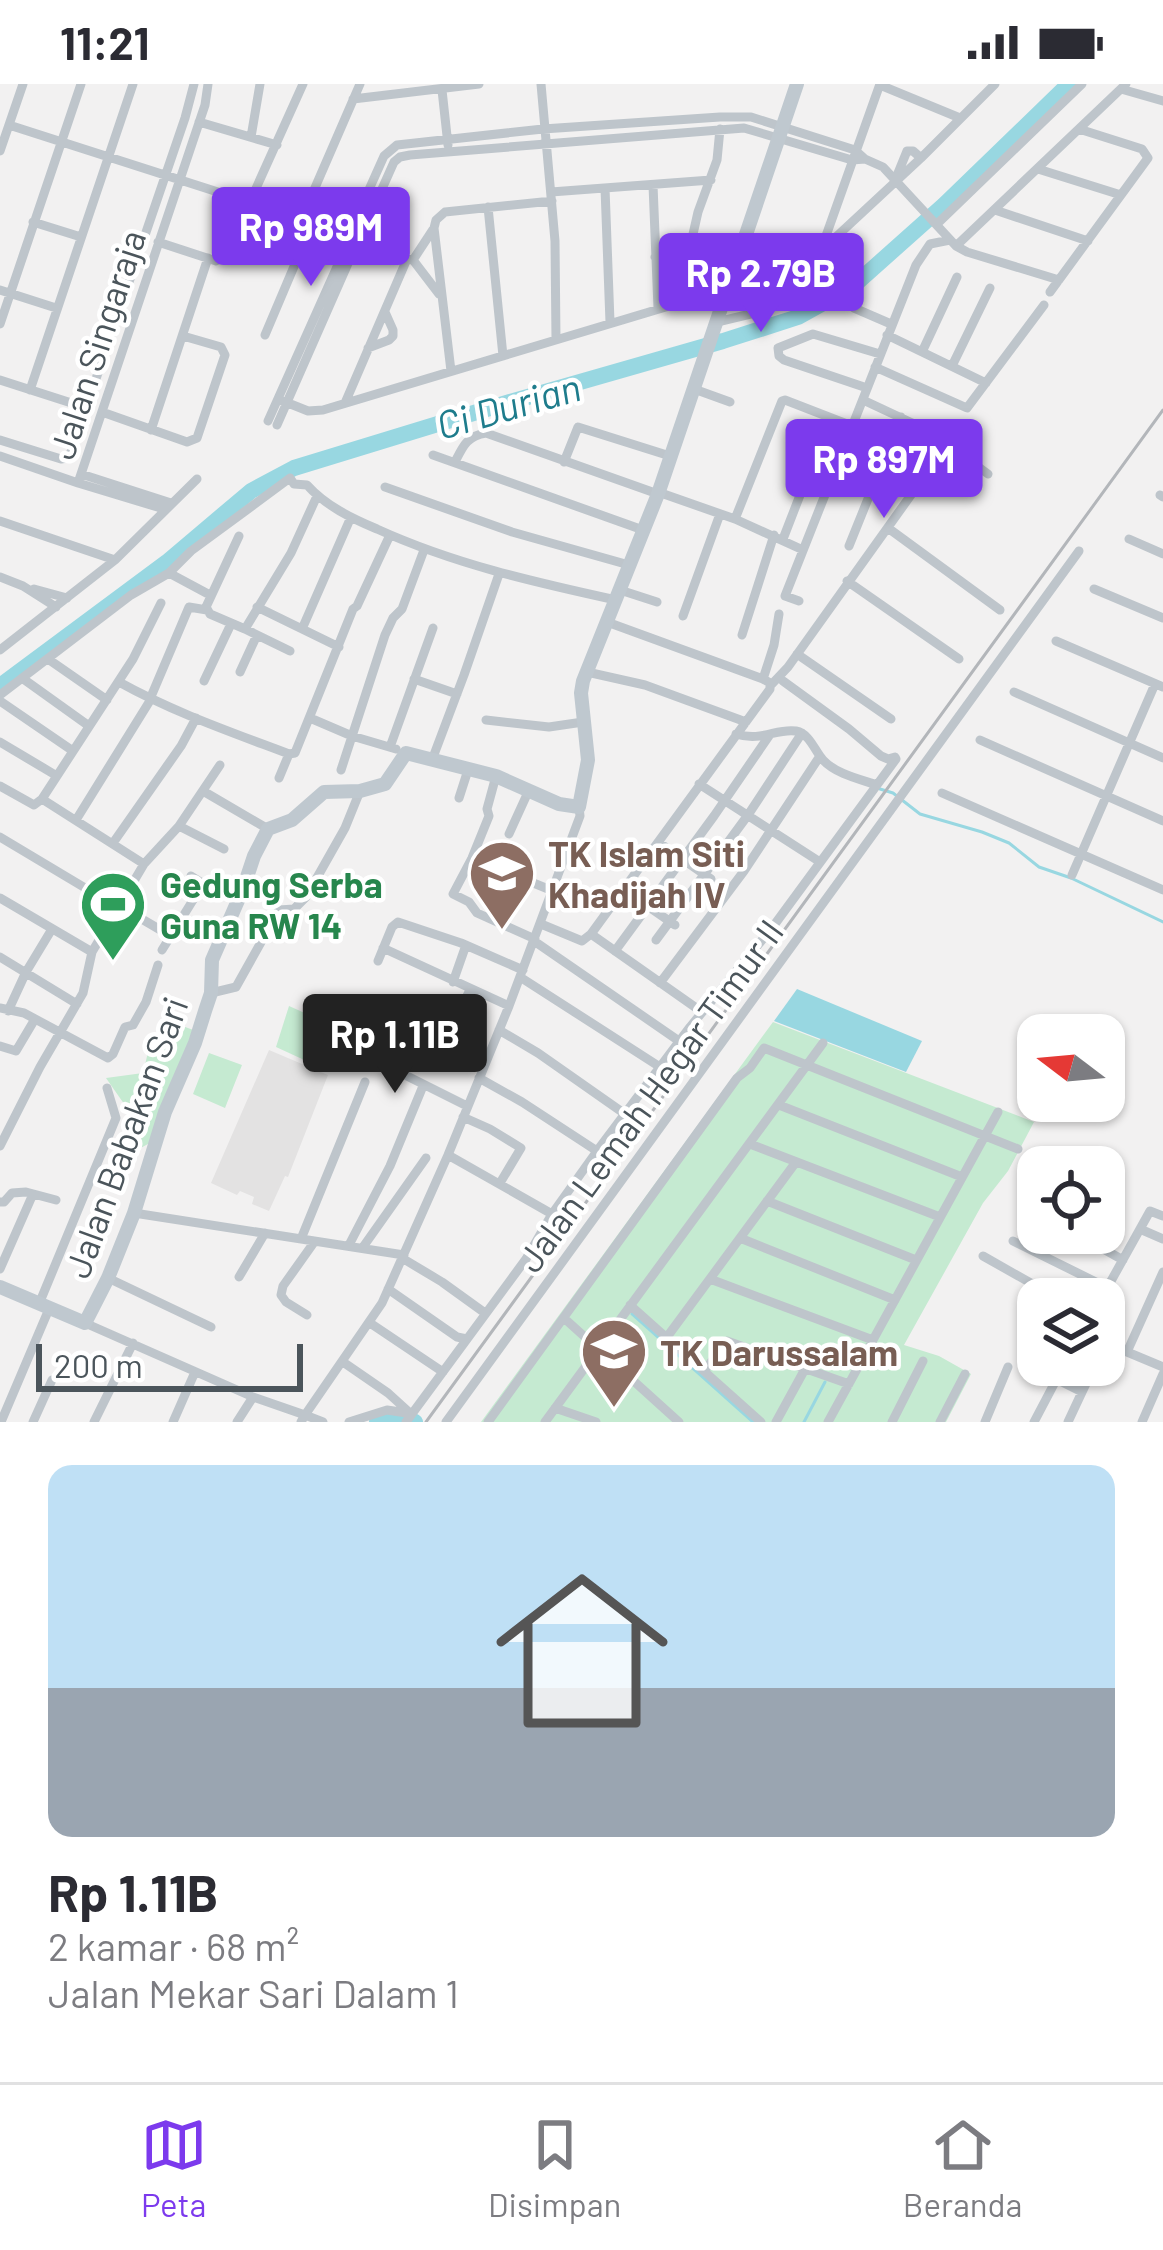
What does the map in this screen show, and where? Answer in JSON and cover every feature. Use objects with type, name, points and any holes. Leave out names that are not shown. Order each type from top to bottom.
[{"type":"street","points":[[0,151],[23,84]]},
{"type":"street","points":[[0,324],[5,292],[81,84]]},
{"type":"street","points":[[30,390],[133,84]]},
{"type":"street","points":[[0,440],[64,459],[71,452],[172,178],[194,84]]},
{"type":"street","name":"Jalan Singaraja","points":[[79,479],[158,242],[172,178],[199,122],[208,84]]},
{"type":"street","points":[[251,137],[260,84]]},
{"type":"street","points":[[158,242],[216,261],[226,255],[303,84]]},
{"type":"street","points":[[265,335],[302,251],[306,222],[360,84]]},
{"type":"street","points":[[353,99],[376,90],[442,90],[479,84]]},
{"type":"street","points":[[541,84],[552,197],[556,339]]},
{"type":"street","points":[[303,1418],[370,1323],[403,1257],[554,891],[580,816],[587,752],[581,693],[587,672],[658,493],[796,84]]},
{"type":"street","points":[[811,278],[880,84],[961,118]]},
{"type":"street","points":[[823,249],[995,84]]},
{"type":"street","points":[[936,224],[1082,84]]},
{"type":"street","points":[[799,601],[784,596],[889,329],[926,250],[935,242],[953,243],[995,210],[1123,87],[1163,101]]},
{"type":"street","points":[[442,90],[448,145]]},
{"type":"street","points":[[448,145],[543,129],[720,117],[756,124],[883,167],[953,243],[1059,280]]},
{"type":"street","points":[[199,122],[277,145]]},
{"type":"street","points":[[273,423],[355,238],[387,152],[397,145],[544,142],[756,124]]},
{"type":"street","points":[[9,125],[355,238],[410,260],[442,298]]},
{"type":"street","points":[[655,257],[688,247],[717,160],[720,129]]},
{"type":"street","points":[[1050,292],[1148,158],[1142,149],[1078,129]]},
{"type":"street","points":[[1039,169],[1121,195]]},
{"type":"street","points":[[345,403],[410,260],[445,212],[605,188],[711,180]]},
{"type":"street","points":[[652,185],[658,308]]},
{"type":"street","points":[[605,188],[610,322]]},
{"type":"street","points":[[488,207],[503,356]]},
{"type":"street","points":[[995,210],[1088,241]]},
{"type":"street","points":[[33,222],[81,237]]},
{"type":"street","points":[[434,228],[451,371]]},
{"type":"street","points":[[151,430],[208,258]]},
{"type":"street","points":[[922,352],[957,277]]},
{"type":"street","points":[[952,366],[990,288]]},
{"type":"street","points":[[282,401],[315,411],[729,289]]},
{"type":"street","points":[[5,292],[56,308]]},
{"type":"street","points":[[715,328],[790,298]]},
{"type":"street","points":[[875,367],[968,409],[1044,305]]},
{"type":"street","points":[[854,308],[922,352],[986,383]]},
{"type":"street","points":[[368,348],[393,336],[385,311]]},
{"type":"street","points":[[867,388],[784,360],[778,348],[813,334],[880,354]]},
{"type":"street","points":[[102,412],[194,441],[225,355],[220,347],[183,336]]},
{"type":"street","points":[[0,380],[87,408]]},
{"type":"street","points":[[694,389],[730,402]]},
{"type":"street","points":[[862,400],[940,436]]},
{"type":"street","points":[[735,519],[782,401],[847,424]]},
{"type":"street","points":[[849,546],[901,417]]},
{"type":"street","points":[[564,462],[578,428],[670,456]]},
{"type":"street","points":[[455,463],[464,443],[486,433],[735,519],[803,550]]},
{"type":"street","points":[[541,924],[582,941],[591,934],[947,445],[988,474]]},
{"type":"street","points":[[433,454],[643,530]]},
{"type":"street","points":[[0,456],[168,506]]},
{"type":"street","points":[[73,751],[0,698],[290,478],[294,484],[308,484],[316,496],[351,517],[424,550],[499,574],[657,602]]},
{"type":"street","points":[[3,644],[115,560],[196,479]]},
{"type":"street","points":[[385,487],[512,532],[629,565]]},
{"type":"street","points":[[742,635],[778,537],[802,490]]},
{"type":"street","points":[[245,629],[291,553],[316,496]]},
{"type":"street","points":[[683,616],[720,514]]},
{"type":"street","points":[[302,629],[351,517]]},
{"type":"street","points":[[0,521],[115,560]]},
{"type":"street","points":[[888,528],[1000,610]]},
{"type":"street","points":[[119,682],[196,718],[295,753],[353,609],[390,535]]},
{"type":"street","points":[[207,610],[239,536]]},
{"type":"street","points":[[1130,539],[1163,554]]},
{"type":"street","points":[[341,770],[385,635],[402,609],[424,550]]},
{"type":"street","name":"Jalan Lemah Hegar Timur II","points":[[446,1422],[1078,551]]},
{"type":"street","points":[[169,574],[210,596]]},
{"type":"street","points":[[431,760],[499,574]]},
{"type":"street","points":[[0,577],[67,598]]},
{"type":"street","points":[[847,581],[958,659]]},
{"type":"street","points":[[22,586],[56,607]]},
{"type":"street","points":[[1094,589],[1163,618]]},
{"type":"street","points":[[0,786],[34,805],[42,799],[119,682],[161,603]]},
{"type":"street","points":[[76,820],[150,699],[189,607],[207,610],[290,651]]},
{"type":"street","points":[[257,607],[339,647]]},
{"type":"street","points":[[772,682],[779,614]]},
{"type":"street","points":[[410,1416],[526,1259],[675,1038],[702,1013],[772,928],[896,758],[881,756],[772,682],[608,622]]},
{"type":"street","points":[[204,681],[231,624]]},
{"type":"street","points":[[390,747],[434,628]]},
{"type":"street","points":[[240,672],[257,635]]},
{"type":"street","points":[[1056,640],[1159,686],[1072,874]]},
{"type":"street","points":[[797,654],[891,719]]},
{"type":"street","points":[[48,659],[107,700]]},
{"type":"street","points":[[587,672],[645,685],[746,722]]},
{"type":"street","points":[[22,678],[89,726]]},
{"type":"street","points":[[413,679],[457,694]]},
{"type":"street","points":[[1014,692],[1163,758]]},
{"type":"street","points":[[113,843],[196,718]]},
{"type":"street","points":[[310,718],[352,736],[496,776],[571,808],[579,807]]},
{"type":"street","points":[[486,720],[549,727],[583,722]]},
{"type":"street","points":[[736,734],[750,738],[802,733],[832,767],[876,786]]},
{"type":"street","points":[[656,940],[708,877],[802,733]]},
{"type":"street","points":[[615,951],[769,736]]},
{"type":"street","points":[[980,740],[1163,821]]},
{"type":"street","points":[[0,742],[57,776]]},
{"type":"street","points":[[203,791],[268,829],[292,820],[325,791],[360,791],[388,782],[406,753]]},
{"type":"street","points":[[279,778],[289,754]]},
{"type":"street","points":[[660,983],[820,757]]},
{"type":"street","points":[[0,1146],[77,1004],[92,952],[118,906],[220,765]]},
{"type":"street","points":[[459,798],[468,770]]},
{"type":"street","points":[[496,776],[489,816],[454,895],[469,902],[477,914],[534,940],[675,1038]]},
{"type":"street","points":[[699,784],[820,862]]},
{"type":"street","points":[[509,835],[529,790]]},
{"type":"street","points":[[211,993],[236,987],[279,910],[294,910],[302,901],[345,828],[360,791]]},
{"type":"street","points":[[942,793],[1163,890]]},
{"type":"street","points":[[42,799],[144,864]]},
{"type":"street","points":[[179,826],[224,849]]},
{"type":"street","name":"Jalan Babakan Sari","points":[[85,1323],[134,1214],[165,1112],[211,993],[212,960],[268,829]]},
{"type":"street","points":[[0,837],[169,935]]},
{"type":"street","points":[[658,842],[708,877]]},
{"type":"street","points":[[472,858],[554,891]]},
{"type":"street","points":[[191,876],[215,891]]},
{"type":"street","points":[[162,950],[203,884]]},
{"type":"street","points":[[623,889],[672,923]]},
{"type":"street","points":[[0,898],[92,952]]},
{"type":"street","points":[[377,962],[398,922],[466,945],[522,974],[656,1064]]},
{"type":"street","points":[[52,929],[4,1009],[24,1013],[102,1055],[111,1056],[124,1027],[141,1015],[158,965]]},
{"type":"street","points":[[591,934],[702,1013]]},
{"type":"street","points":[[453,982],[466,945]]},
{"type":"street","points":[[383,948],[509,1006]]},
{"type":"street","points":[[0,957],[77,1004]]},
{"type":"street","points":[[417,1016],[452,1025],[470,989]]},
{"type":"street","points":[[0,1046],[16,1052],[35,1019]]},
{"type":"street","points":[[499,1030],[625,1114]]},
{"type":"street","points":[[544,1422],[823,1043]]},
{"type":"street","points":[[488,1422],[737,1078],[764,1048],[1017,1149]]},
{"type":"street","points":[[397,1050],[393,1070],[520,1148],[500,1183]]},
{"type":"street","points":[[479,1078],[597,1151]]},
{"type":"street","points":[[301,1239],[365,1082]]},
{"type":"street","points":[[349,1246],[384,1180],[423,1086]]},
{"type":"street","points":[[1,1422],[116,1118],[107,1088]]},
{"type":"street","points":[[779,1105],[962,1177]]},
{"type":"street","points":[[0,1107],[16,1114]]},
{"type":"street","points":[[828,1422],[998,1112]]},
{"type":"street","points":[[750,1144],[940,1216]]},
{"type":"street","points":[[448,1155],[552,1214]]},
{"type":"street","points":[[363,1247],[426,1158]]},
{"type":"street","points":[[668,1337],[796,1162]]},
{"type":"street","points":[[0,1202],[12,1193],[56,1200]]},
{"type":"street","points":[[0,1269],[33,1194]]},
{"type":"street","points":[[767,1201],[916,1260]]},
{"type":"street","points":[[1113,1278],[1150,1211],[1163,1216]]},
{"type":"street","points":[[134,1214],[403,1257],[485,1313]]},
{"type":"street","points":[[1140,1229],[1163,1239]]},
{"type":"street","points":[[239,1277],[265,1233]]},
{"type":"street","points":[[740,1238],[895,1300]]},
{"type":"street","points":[[307,1315],[281,1295],[315,1241]]},
{"type":"street","points":[[1013,1241],[1088,1278]]},
{"type":"street","points":[[1112,1254],[1123,1260]]},
{"type":"street","points":[[983,1256],[1022,1278]]},
{"type":"street","points":[[1142,1422],[1160,1391],[1163,1370],[1127,1352],[1163,1272]]},
{"type":"street","points":[[108,1278],[211,1327]]},
{"type":"street","points":[[710,1279],[873,1340]]},
{"type":"street","points":[[0,1287],[303,1418],[323,1422]]},
{"type":"street","points":[[388,1288],[467,1339]]},
{"type":"street","points":[[630,1305],[760,1422]]},
{"type":"street","points":[[565,1319],[679,1422]]},
{"type":"street","points":[[370,1323],[443,1372]]},
{"type":"street","points":[[705,1370],[727,1341],[849,1384]]},
{"type":"street","points":[[94,1422],[133,1343]]},
{"type":"street","points":[[892,1422],[923,1361]]},
{"type":"street","points":[[343,1362],[388,1393],[410,1416]]},
{"type":"street","points":[[985,1422],[1008,1367]]},
{"type":"street","points":[[776,1422],[805,1369]]},
{"type":"street","points":[[173,1422],[195,1372]]},
{"type":"street","points":[[940,1422],[965,1374]]},
{"type":"street","points":[[33,1422],[52,1380]]},
{"type":"street","points":[[1034,1422],[1052,1386]]},
{"type":"street","points":[[1070,1386],[1082,1392]]},
{"type":"street","points":[[1069,1422],[1085,1386]]},
{"type":"street","points":[[236,1422],[253,1397]]},
{"type":"street","points":[[555,1408],[596,1422]]},
{"type":"street","points":[[349,1422],[387,1410],[410,1416]]},
{"type":"shaded area","points":[[269,1050],[328,1075],[288,1177],[269,1211],[252,1204],[254,1197],[211,1183]]},
{"type":"green space","points":[[289,1006],[343,1030],[326,1070],[276,1047]]},
{"type":"green space","points":[[169,1021],[196,1031],[157,1139],[137,1150],[136,1121],[106,1078],[143,1073],[150,1044]]},
{"type":"green space","points":[[773,1022],[1017,1115],[1017,1122],[1034,1122],[904,1345],[939,1356],[971,1374],[946,1422],[481,1422]]},
{"type":"green space","points":[[209,1053],[242,1065],[225,1108],[193,1094]]},
{"type":"water","points":[[797,989],[922,1041],[906,1072],[774,1021]]},
{"type":"waterway","name":"Ci Durian","points":[[0,686],[167,562],[251,491],[294,468],[798,317],[852,287],[1069,84]]},
{"type":"waterway","points":[[880,789],[920,814],[1009,843],[1039,867],[1163,922]]},
{"type":"waterway","points":[[632,1314],[753,1422]]},
{"type":"waterway","points":[[804,1422],[825,1382]]},
{"type":"waterway","points":[[377,1422],[404,1416],[415,1422]]},
{"type":"railway","points":[[426,1422],[1163,410]]},
{"type":"place","name":"TK Islam Siti Khadijah IV","points":[[502,932]]},
{"type":"place","name":"Gedung Serba Guna RW 14","points":[[113,963]]},
{"type":"place","name":"TK Darussalam","points":[[614,1410]]}]
